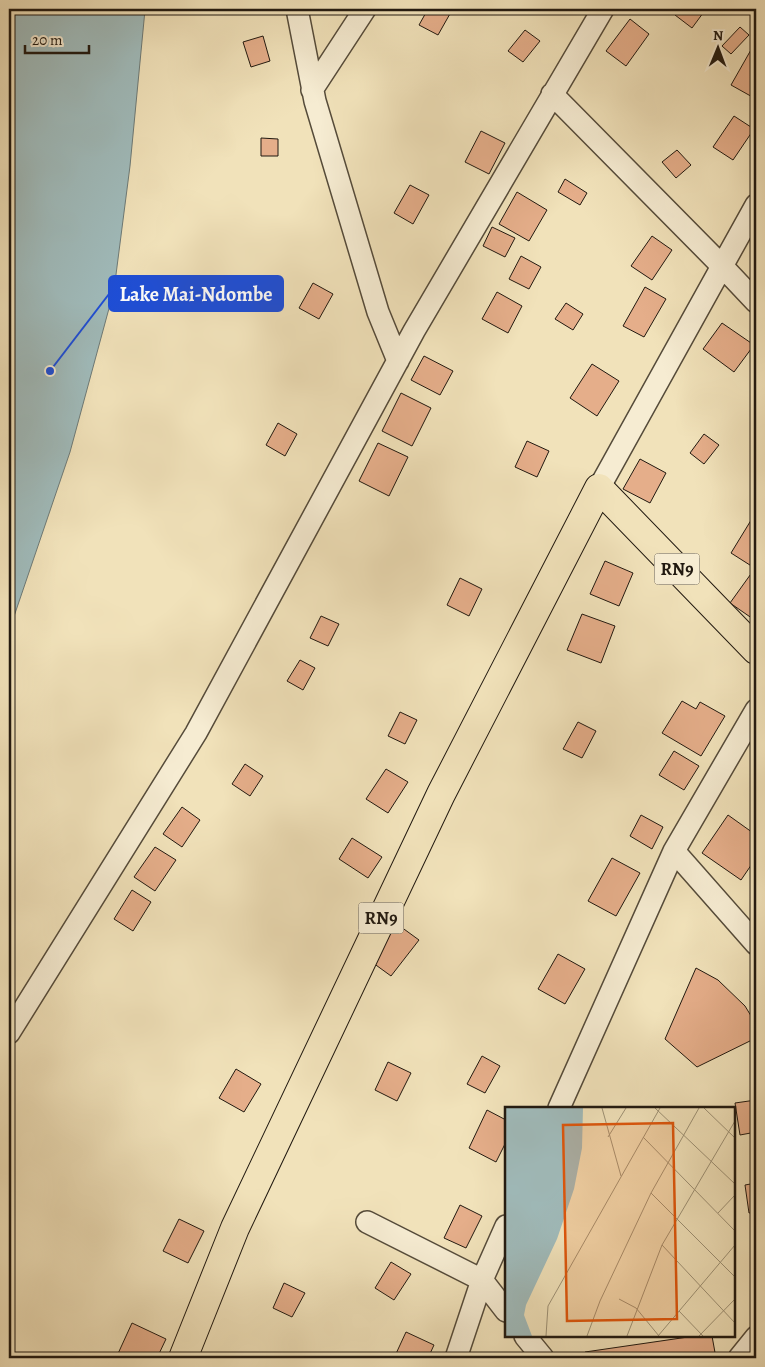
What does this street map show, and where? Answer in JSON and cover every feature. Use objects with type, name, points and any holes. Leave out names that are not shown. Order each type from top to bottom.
[{"type":"main road","name":"RN9","points":[[183,1358],[235,1228],[441,794],[599,488],[756,650]]},
{"type":"street","points":[[296,9],[312,90],[378,312],[398,361]]},
{"type":"street","points":[[312,90],[365,9]]},
{"type":"street","points":[[9,1033],[196,733],[398,361],[603,9]]},
{"type":"street","points":[[552,94],[756,302]]},
{"type":"street","points":[[599,488],[756,205]]},
{"type":"street","points":[[559,1107],[674,851],[756,710]]},
{"type":"street","points":[[674,851],[756,944]]},
{"type":"street","points":[[367,1222],[482,1280],[505,1310]]},
{"type":"street","points":[[456,1358],[482,1280],[505,1228]]},
{"type":"street","points":[[527,1337],[543,1358]]},
{"type":"street","points":[[738,1358],[756,1337]]},
{"type":"water","points":[[9,9],[145,10],[130,166],[114,290],[70,452],[9,631]]},
{"type":"building","points":[[428,9],[444,9],[451,12],[438,35],[419,25]]},
{"type":"building","points":[[680,9],[706,9],[692,28],[675,15]]},
{"type":"building","points":[[630,19],[649,34],[626,66],[606,51]]},
{"type":"building","points":[[740,27],[749,35],[731,54],[722,46]]},
{"type":"building","points":[[525,30],[540,41],[523,62],[508,51]]},
{"type":"building","points":[[263,36],[270,61],[251,67],[243,42]]},
{"type":"building","points":[[756,41],[756,99],[731,85]]},
{"type":"building","points":[[734,116],[754,129],[733,160],[713,147]]},
{"type":"building","points":[[481,131],[505,143],[489,174],[465,162]]},
{"type":"building","points":[[261,138],[278,139],[278,156],[261,156]]},
{"type":"building","points":[[677,150],[691,165],[676,178],[662,162]]},
{"type":"building","points":[[565,179],[587,193],[580,205],[558,192]]},
{"type":"building","points":[[410,185],[429,195],[413,224],[394,213]]},
{"type":"building","points":[[517,192],[547,210],[529,241],[499,224]]},
{"type":"building","points":[[492,227],[515,238],[505,257],[483,246]]},
{"type":"building","points":[[652,236],[672,250],[652,280],[631,266]]},
{"type":"building","points":[[521,256],[541,267],[529,289],[509,279]]},
{"type":"building","points":[[313,283],[333,294],[319,319],[299,308]]},
{"type":"building","points":[[645,287],[666,299],[644,337],[623,326]]},
{"type":"building","points":[[497,292],[522,306],[508,333],[482,319]]},
{"type":"building","points":[[566,303],[583,314],[573,330],[555,319]]},
{"type":"building","points":[[722,323],[754,345],[734,372],[703,349]]},
{"type":"building","points":[[424,356],[453,371],[440,395],[411,380]]},
{"type":"building","points":[[592,364],[619,381],[597,416],[570,398]]},
{"type":"building","points":[[401,393],[431,408],[412,446],[382,431]]},
{"type":"building","points":[[278,423],[297,434],[285,456],[266,445]]},
{"type":"building","points":[[704,434],[719,445],[704,464],[690,453]]},
{"type":"building","points":[[527,441],[549,451],[537,477],[515,467]]},
{"type":"building","points":[[378,443],[408,457],[389,496],[359,481]]},
{"type":"building","points":[[640,459],[666,473],[650,503],[623,489]]},
{"type":"building","points":[[753,517],[756,519],[756,562],[753,567],[731,553]]},
{"type":"building","points":[[605,561],[633,573],[619,606],[590,594]]},
{"type":"building","points":[[753,571],[756,574],[756,621],[730,603]]},
{"type":"building","points":[[460,578],[482,589],[469,616],[447,605]]},
{"type":"building","points":[[582,614],[615,626],[601,663],[567,650]]},
{"type":"building","points":[[321,616],[339,624],[328,646],[310,638]]},
{"type":"building","points":[[300,660],[315,668],[303,690],[287,681]]},
{"type":"building","points":[[682,701],[696,709],[700,702],[725,716],[701,756],[662,733]]},
{"type":"building","points":[[400,712],[417,720],[405,744],[388,736]]},
{"type":"building","points":[[578,722],[596,731],[582,758],[563,749]]},
{"type":"building","points":[[674,751],[699,766],[684,790],[659,775]]},
{"type":"building","points":[[245,764],[263,776],[250,796],[232,784]]},
{"type":"building","points":[[386,769],[408,782],[388,813],[366,799]]},
{"type":"building","points":[[182,807],[200,820],[182,847],[163,834]]},
{"type":"building","points":[[641,815],[663,827],[652,849],[630,836]]},
{"type":"building","points":[[728,815],[756,835],[756,858],[741,880],[702,853]]},
{"type":"building","points":[[352,838],[382,857],[368,878],[339,859]]},
{"type":"building","points":[[155,847],[176,860],[155,891],[134,877]]},
{"type":"building","points":[[612,858],[640,873],[616,916],[588,901]]},
{"type":"building","points":[[132,890],[151,902],[133,931],[114,919]]},
{"type":"building","points":[[397,924],[419,940],[391,976],[369,960]]},
{"type":"building","points":[[558,954],[585,969],[565,1004],[538,989]]},
{"type":"building","points":[[696,968],[718,980],[745,1006],[756,1024],[756,1038],[697,1067],[665,1039]]},
{"type":"building","points":[[482,1056],[500,1066],[485,1093],[467,1084]]},
{"type":"building","points":[[388,1062],[411,1073],[397,1101],[375,1090]]},
{"type":"building","points":[[236,1069],[261,1084],[244,1112],[219,1098]]},
{"type":"building","points":[[756,1100],[756,1132],[740,1135],[735,1103]]},
{"type":"building","points":[[487,1110],[505,1119],[505,1144],[496,1162],[469,1148]]},
{"type":"building","points":[[756,1183],[756,1212],[749,1213],[745,1185]]},
{"type":"building","points":[[460,1205],[482,1216],[466,1248],[444,1238]]},
{"type":"building","points":[[179,1219],[204,1231],[188,1263],[163,1251]]},
{"type":"building","points":[[391,1262],[411,1274],[394,1300],[375,1288]]},
{"type":"building","points":[[284,1283],[305,1293],[292,1317],[273,1308]]},
{"type":"building","points":[[132,1323],[166,1339],[157,1358],[116,1358]]},
{"type":"building","points":[[406,1332],[434,1345],[428,1358],[394,1358]]},
{"type":"building","points":[[688,1337],[712,1337],[716,1358],[585,1358],[585,1352]]},
{"type":"place","name":"Lake Mai-Ndombe","points":[[50,371]]}]
